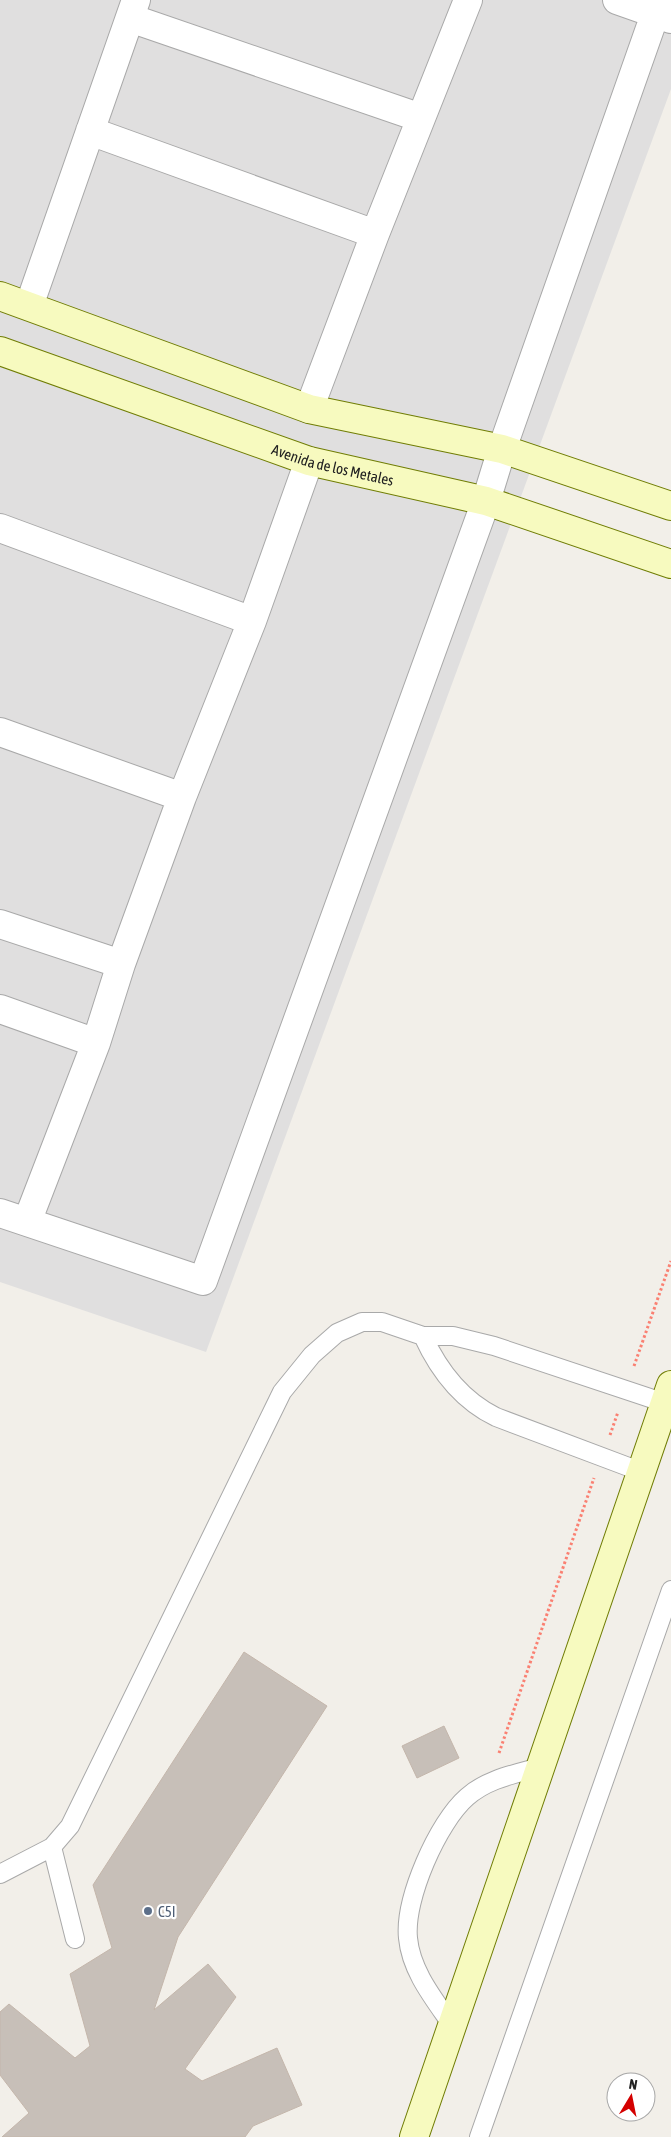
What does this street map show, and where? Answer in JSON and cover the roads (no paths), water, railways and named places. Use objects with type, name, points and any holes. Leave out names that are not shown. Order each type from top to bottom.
[{"type":"street","points":[[309,409],[375,234],[468,0]]},
{"type":"street","points":[[0,1213],[203,1280],[662,11],[617,0]]},
{"type":"street","points":[[30,306],[133,9],[421,118]]},
{"type":"street","points":[[90,131],[375,234]]},
{"type":"street","points":[[0,296],[309,409],[502,449],[671,506]]},
{"type":"street","name":"Avenida de los Metales","points":[[1,354],[309,461],[486,501],[671,564]]},
{"type":"street","points":[[27,1222],[96,1043],[121,964],[182,797],[252,621],[309,461]]},
{"type":"street","points":[[0,528],[252,621]]},
{"type":"street","points":[[0,732],[182,797]]},
{"type":"street","points":[[0,924],[121,964]]},
{"type":"street","points":[[0,1009],[96,1043]]},
{"type":"street","points":[[414,2137],[668,1394]]},
{"type":"lane","points":[[0,1874],[52,1847],[70,1826],[282,1392],[312,1355],[337,1333],[362,1322],[382,1322],[423,1336],[453,1336],[494,1346],[626,1390],[668,1394]]},
{"type":"lane","points":[[423,1336],[434,1358],[461,1393],[476,1407],[496,1417],[642,1472]]},
{"type":"lane","points":[[479,2137],[671,1590]]},
{"type":"lane","points":[[452,2025],[432,1997],[417,1970],[408,1937],[412,1902],[429,1850],[449,1817],[467,1796],[493,1780],[540,1768]]},
{"type":"lane","points":[[52,1847],[75,1939]]},
{"type":"place","name":"C5I","points":[[148,1911]]}]
